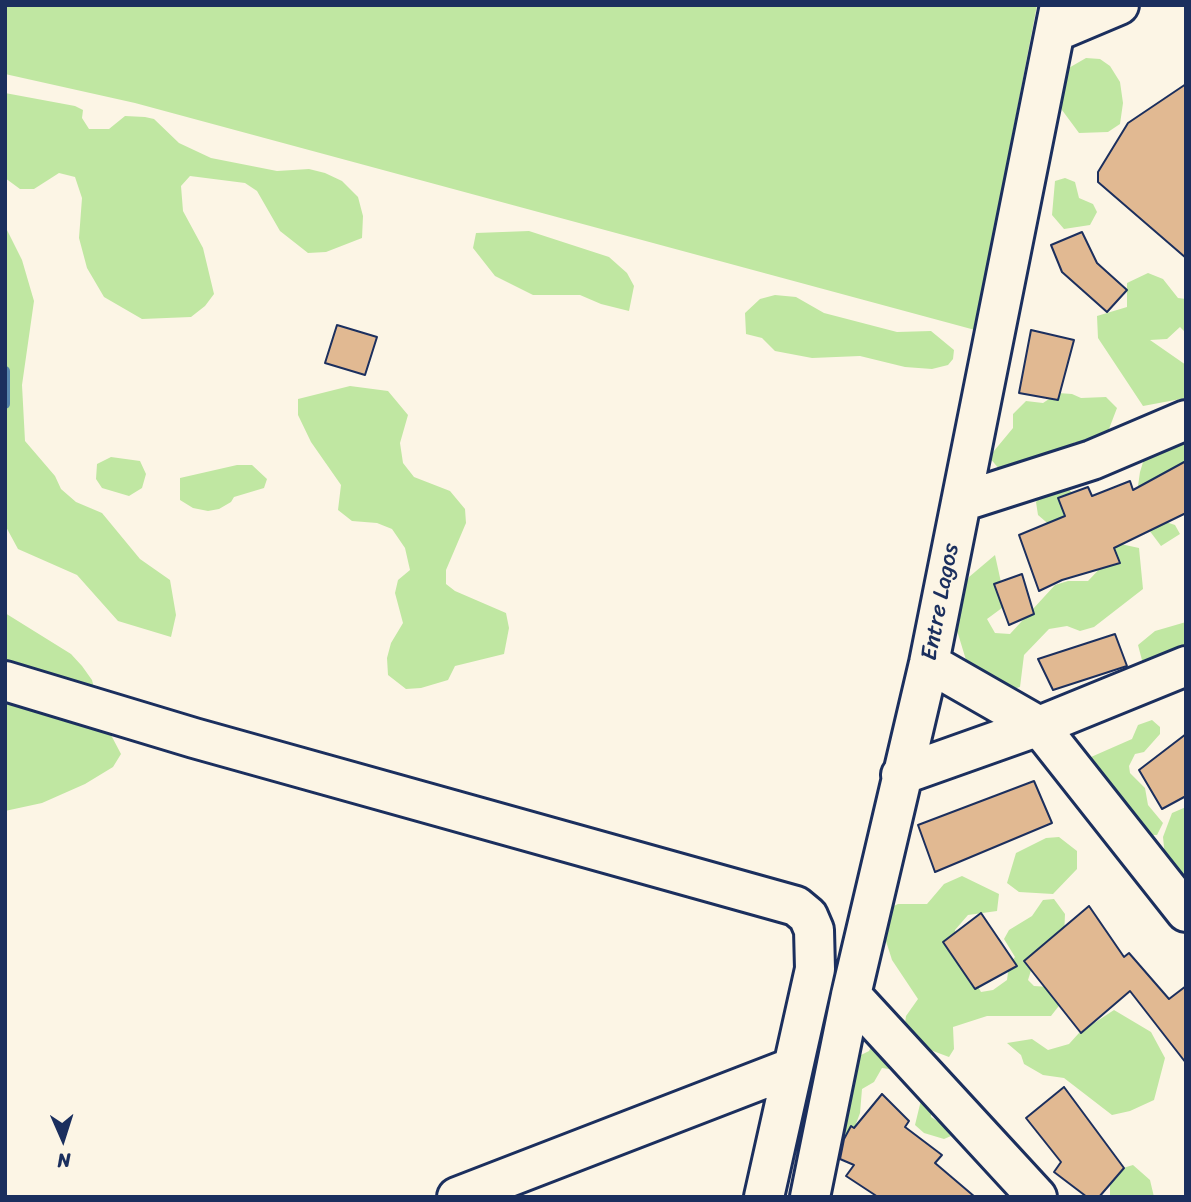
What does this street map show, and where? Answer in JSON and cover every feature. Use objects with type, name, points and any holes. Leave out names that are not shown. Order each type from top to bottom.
[{"type":"street","points":[[1057,19],[1119,5]]},
{"type":"street","name":"Entre Lagos","points":[[810,1197],[850,995],[929,663],[1057,19]]},
{"type":"street","points":[[961,502],[1092,460],[1186,420]]},
{"type":"street","points":[[929,663],[1039,726],[1186,912]]},
{"type":"street","points":[[901,775],[1039,726],[1186,666]]},
{"type":"street","points":[[13,683],[194,738],[796,906],[808,916],[814,930],[814,969],[764,1197]]},
{"type":"street","points":[[850,995],[1037,1197]]},
{"type":"street","points":[[457,1197],[792,1068]]},
{"type":"green space","points":[[5,5],[1037,5],[975,330],[135,103],[5,74]]},
{"type":"green space","points":[[1086,58],[1100,59],[1110,66],[1120,82],[1123,103],[1120,124],[1108,132],[1079,133],[1062,110],[1059,98],[1067,69]]},
{"type":"green space","points":[[5,93],[75,106],[83,110],[82,118],[89,129],[109,129],[125,116],[145,117],[154,119],[179,143],[211,158],[277,171],[309,169],[325,173],[342,181],[358,197],[363,216],[362,238],[326,252],[308,253],[280,231],[257,191],[245,183],[190,176],[181,186],[183,211],[203,248],[214,294],[205,306],[191,317],[142,319],[104,297],[87,268],[79,238],[82,198],[75,177],[59,173],[34,189],[20,189],[5,178]]},
{"type":"green space","points":[[1065,178],[1075,182],[1079,198],[1093,204],[1097,212],[1090,225],[1064,229],[1052,215],[1055,181]]},
{"type":"green space","points":[[5,226],[22,260],[34,301],[22,385],[25,441],[55,476],[61,489],[76,502],[102,513],[140,559],[170,580],[176,615],[171,637],[118,621],[77,575],[18,549],[5,525]]},
{"type":"green space","points":[[529,231],[609,257],[627,273],[634,286],[629,311],[580,295],[533,295],[495,276],[473,248],[476,233]]},
{"type":"green space","points":[[1148,273],[1163,279],[1178,298],[1186,299],[1186,333],[1180,327],[1167,339],[1150,340],[1186,365],[1186,398],[1143,406],[1098,338],[1097,316],[1127,307],[1127,283]]},
{"type":"green space","points":[[775,295],[796,297],[824,313],[897,332],[931,331],[954,350],[953,359],[948,365],[932,369],[905,367],[860,356],[812,358],[775,351],[762,338],[746,334],[745,313],[760,299]]},
{"type":"green space","points":[[350,386],[388,391],[408,415],[400,443],[403,463],[414,477],[450,491],[465,509],[466,523],[446,570],[446,584],[455,591],[506,613],[509,628],[504,654],[455,666],[448,680],[421,688],[406,689],[388,675],[387,658],[391,643],[403,623],[395,593],[398,580],[410,570],[405,548],[392,529],[377,523],[352,521],[338,510],[341,485],[311,442],[298,415],[298,399]]},
{"type":"green space","points":[[1058,393],[1081,398],[1106,397],[1117,408],[1104,442],[1075,442],[1055,458],[1000,470],[989,457],[1013,428],[1013,414],[1026,401],[1043,403]]},
{"type":"green space","points":[[1186,431],[1186,472],[1166,522],[1175,525],[1180,534],[1161,546],[1146,526],[1137,493],[1140,472],[1144,459]]},
{"type":"green space","points":[[111,457],[140,461],[146,474],[142,488],[129,496],[102,488],[96,479],[97,464]]},
{"type":"green space","points":[[237,465],[252,465],[267,479],[264,488],[234,497],[219,509],[208,511],[193,508],[180,500],[180,478]]},
{"type":"green space","points":[[1067,488],[1077,497],[1077,512],[1052,527],[1038,515],[1036,502],[1045,489]]},
{"type":"green space","points":[[1116,543],[1139,548],[1143,589],[1094,627],[1080,631],[1067,626],[1049,629],[1024,655],[1020,687],[999,693],[964,677],[966,660],[952,614],[969,577],[995,555],[1006,605],[987,619],[995,633],[1010,634],[1055,585],[1068,581],[1088,581],[1107,561]]},
{"type":"green space","points":[[5,613],[71,654],[82,666],[92,680],[101,716],[121,754],[113,767],[85,784],[42,803],[5,811]]},
{"type":"green space","points":[[1186,622],[1186,655],[1143,664],[1138,645],[1155,631]]},
{"type":"green space","points":[[1152,720],[1160,727],[1160,734],[1144,752],[1135,754],[1129,766],[1130,773],[1145,788],[1148,805],[1163,823],[1157,835],[1143,835],[1115,811],[1116,792],[1092,766],[1091,757],[1132,739],[1138,725]]},
{"type":"green space","points":[[1186,807],[1186,889],[1165,857],[1163,837],[1172,813]]},
{"type":"green space","points":[[1059,837],[1077,851],[1077,869],[1053,894],[1019,892],[1007,883],[1016,853],[1046,838]]},
{"type":"green space","points":[[962,876],[999,894],[997,911],[968,915],[955,930],[955,944],[981,992],[993,990],[1007,980],[1009,965],[1015,957],[1004,939],[1009,930],[1032,916],[1043,900],[1054,899],[1065,914],[1064,938],[1033,964],[1028,980],[1034,986],[1064,988],[1065,998],[1051,1016],[987,1016],[953,1027],[954,1049],[949,1057],[925,1048],[904,1031],[906,1016],[918,999],[892,960],[885,938],[885,910],[898,904],[927,904],[944,884]]},
{"type":"green space","points":[[1114,1010],[1151,1032],[1165,1058],[1154,1100],[1130,1111],[1112,1115],[1064,1078],[1043,1075],[1024,1064],[1021,1055],[1007,1043],[1032,1039],[1048,1050],[1069,1044],[1079,1033]]},
{"type":"green space","points":[[876,1036],[887,1047],[934,1076],[931,1117],[942,1124],[951,1136],[944,1139],[924,1133],[915,1125],[922,1096],[920,1084],[903,1071],[882,1068],[874,1082],[862,1089],[860,1113],[850,1140],[837,1134],[843,1119],[839,1096],[846,1071],[853,1059],[869,1051]]},
{"type":"green space","points":[[1133,1165],[1150,1180],[1154,1197],[1110,1197],[1110,1172]]},
{"type":"building","points":[[1186,84],[1186,258],[1098,182],[1098,172],[1128,123]]},
{"type":"building","points":[[1082,232],[1097,263],[1127,290],[1107,312],[1062,272],[1051,245]]},
{"type":"building","points":[[337,325],[377,337],[365,375],[325,363]]},
{"type":"building","points":[[1031,330],[1074,340],[1058,400],[1019,393]]},
{"type":"building","points":[[1186,461],[1186,513],[1114,548],[1120,563],[1062,580],[1039,591],[1019,535],[1065,516],[1058,498],[1088,487],[1092,496],[1130,481],[1133,490]]},
{"type":"building","points":[[1022,574],[1034,614],[1009,625],[994,584]]},
{"type":"building","points":[[1115,634],[1127,666],[1053,690],[1038,659]]},
{"type":"building","points":[[1186,734],[1186,796],[1162,809],[1139,770]]},
{"type":"building","points":[[1034,781],[1052,823],[935,872],[918,825]]},
{"type":"building","points":[[1089,906],[1124,957],[1129,953],[1169,999],[1186,986],[1186,1063],[1130,991],[1081,1033],[1024,961]]},
{"type":"building","points":[[981,913],[1017,966],[975,989],[943,942]]},
{"type":"building","points":[[1064,1087],[1124,1168],[1099,1197],[1087,1197],[1054,1172],[1061,1162],[1026,1118]]},
{"type":"building","points":[[882,1094],[909,1121],[905,1127],[942,1155],[935,1163],[975,1197],[878,1197],[846,1176],[854,1165],[840,1159],[844,1139],[851,1126],[854,1128]]},
{"type":"waterway","points":[[5,371],[5,404]]}]
